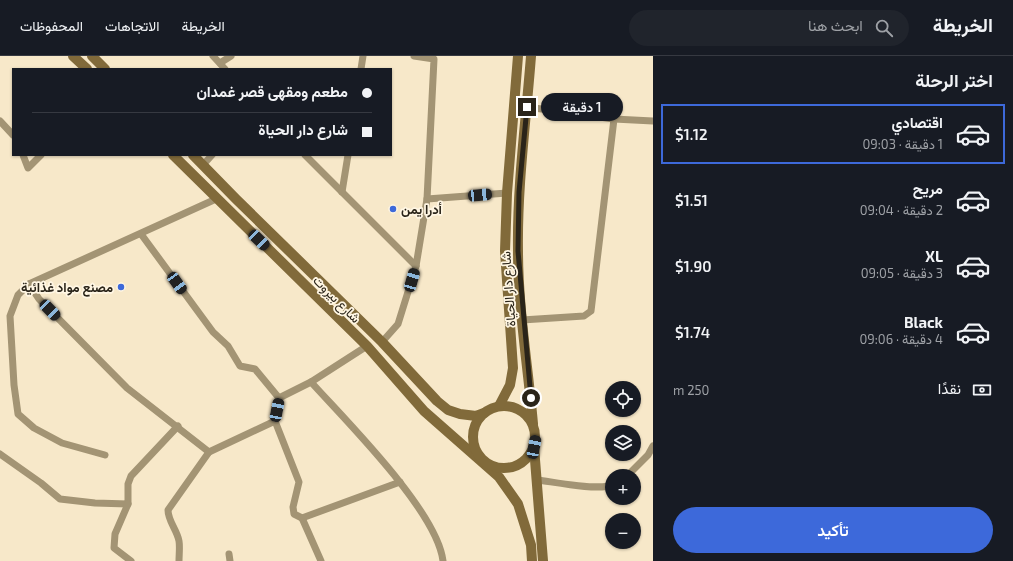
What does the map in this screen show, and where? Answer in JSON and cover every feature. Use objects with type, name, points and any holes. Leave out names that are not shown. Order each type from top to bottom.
[{"type":"main road","points":[[73,56],[86,68]]},
{"type":"main road","points":[[92,56],[104,68]]},
{"type":"main road","name":"شارع دار الحياة","points":[[499,406],[510,385],[513,368],[505,251],[507,193],[518,56]]},
{"type":"main road","name":"شارع دار الحياة","points":[[531,56],[519,192],[518,251],[522,320],[533,424]]},
{"type":"main road","name":"شارع بيروت","points":[[174,156],[367,346],[424,411],[452,438],[483,462]]},
{"type":"main road","name":"شارع بيروت","points":[[194,156],[382,342],[437,401],[448,410],[460,414],[476,416],[484,413]]},
{"type":"main road","points":[[507,193],[519,192]]},
{"type":"main road","points":[[227,208],[236,199]]},
{"type":"main road","points":[[483,462],[502,469],[513,468],[522,464],[530,456],[536,439],[533,424],[519,409],[510,406],[499,406],[484,413],[477,422],[473,432],[473,443],[483,462],[499,477],[518,504],[531,545],[532,561]]},
{"type":"main road","points":[[534,447],[538,480],[543,561]]},
{"type":"street","points":[[213,56],[224,68]]},
{"type":"street","points":[[220,63],[232,56]]},
{"type":"street","points":[[361,68],[363,56]]},
{"type":"street","points":[[382,342],[398,324],[416,266],[427,199],[434,57],[414,56]]},
{"type":"street","points":[[527,107],[614,119],[653,121]]},
{"type":"street","points":[[522,320],[584,316],[591,311],[614,119]]},
{"type":"street","points":[[0,121],[12,134]]},
{"type":"street","points":[[23,156],[28,168],[40,156]]},
{"type":"street","points":[[203,165],[211,156]]},
{"type":"street","points":[[306,156],[416,266]]},
{"type":"street","points":[[342,192],[348,156]]},
{"type":"street","points":[[427,199],[507,193]]},
{"type":"street","points":[[105,455],[62,444],[34,428],[18,414],[14,385],[10,316],[18,295],[29,284],[216,199]]},
{"type":"street","points":[[141,234],[213,332],[228,346],[240,366],[255,370],[279,398]]},
{"type":"street","points":[[29,284],[40,299],[127,388],[178,426],[209,452]]},
{"type":"street","points":[[279,398],[311,382],[367,346]]},
{"type":"street","points":[[311,382],[400,482],[422,513],[442,550],[443,561]]},
{"type":"street","points":[[279,398],[275,421],[298,482],[293,507],[294,514],[302,518],[321,561]]},
{"type":"street","points":[[179,561],[179,542],[173,524],[168,518],[168,510],[209,452],[275,421]]},
{"type":"street","points":[[131,561],[114,548],[115,534],[128,504],[128,484],[131,476],[178,426]]},
{"type":"street","points":[[634,469],[648,455],[653,446]]},
{"type":"street","points":[[0,454],[41,482],[60,499],[95,503],[128,504]]},
{"type":"street","points":[[538,480],[605,487]]},
{"type":"street","points":[[302,518],[400,482]]},
{"type":"place","name":"أدرا يمن","points":[[393,209]]},
{"type":"place","name":"مصنع مواد غذائية","points":[[121,287]]},
{"type":"route","points":[[527,107],[519,192],[518,251],[522,320],[531,398]]}]
